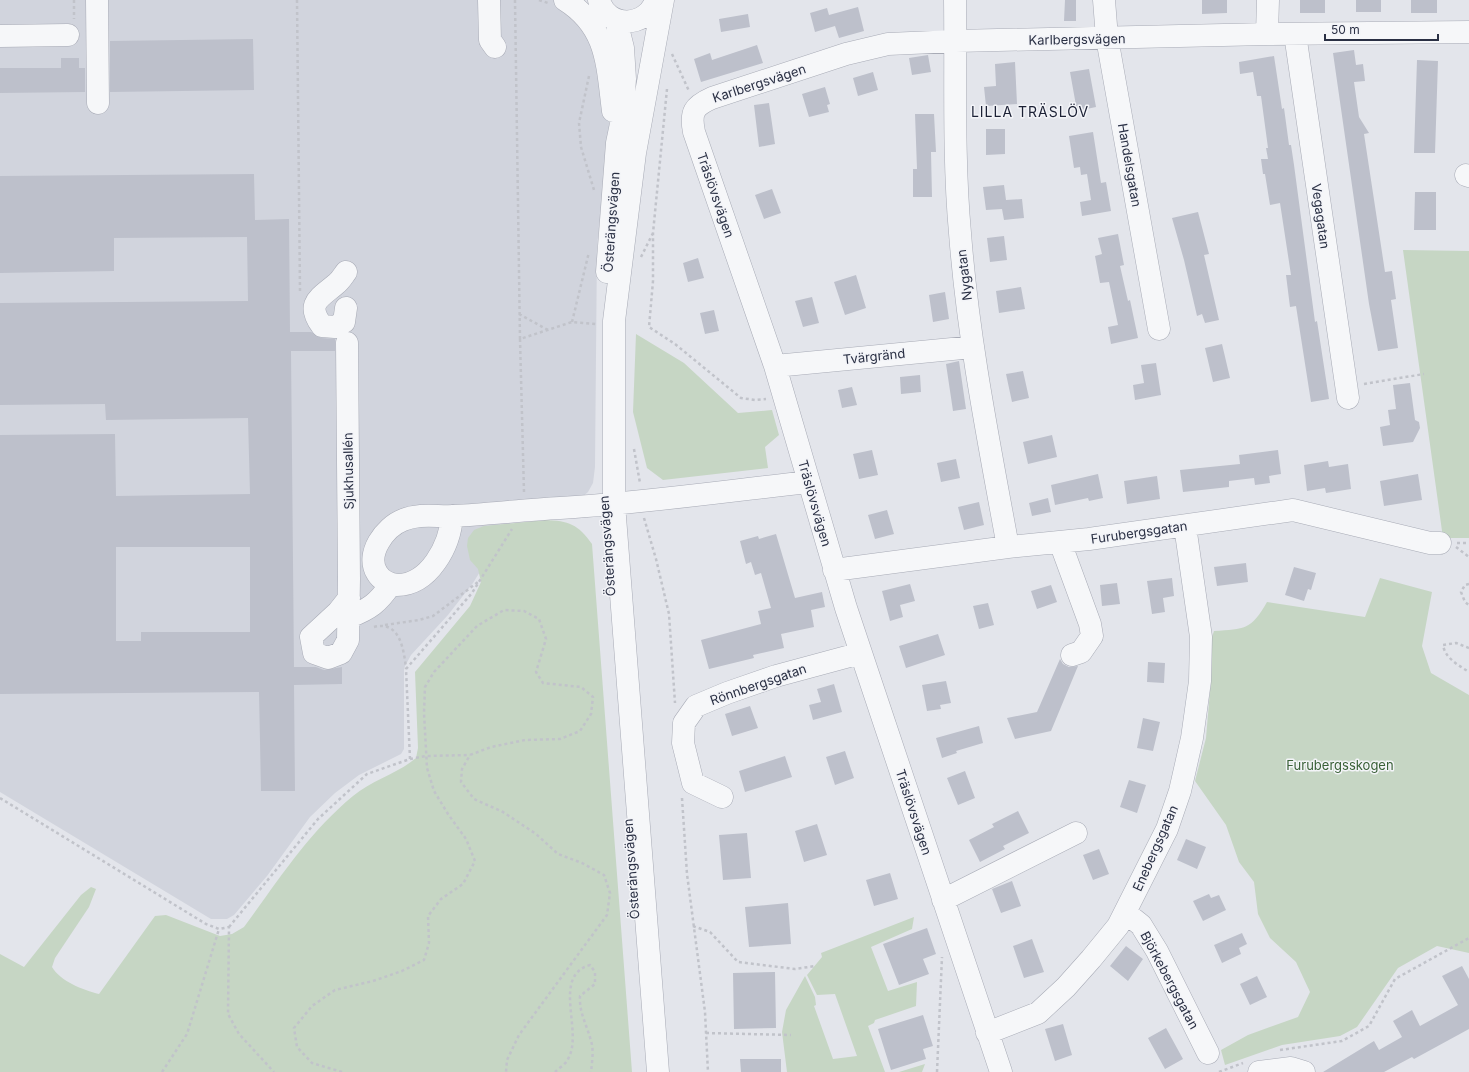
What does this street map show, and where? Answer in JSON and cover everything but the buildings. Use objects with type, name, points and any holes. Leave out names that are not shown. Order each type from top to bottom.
[{"type":"street","points":[[97,0],[98,104]]},
{"type":"street","points":[[490,0],[490,40],[495,47]]},
{"type":"street","points":[[565,0],[585,16],[600,39],[606,53],[626,148]]},
{"type":"street","name":"Nygatan","points":[[955,0],[956,172],[960,233],[979,387],[1008,548]]},
{"type":"street","name":"Handelsgatan","points":[[1104,0],[1107,38],[1159,329]]},
{"type":"street","points":[[1267,34],[1268,0]]},
{"type":"street","points":[[603,7],[629,22],[636,21],[647,14],[656,3]]},
{"type":"street","name":"Österängsvägen","points":[[646,1072],[609,505],[614,321],[626,148],[641,46],[656,3]]},
{"type":"street","name":"Österängsvägen","points":[[603,7],[623,48],[625,80],[622,119],[626,148]]},
{"type":"street","name":"Karlbergsvägen","points":[[696,107],[700,103],[712,98],[873,47],[917,42],[1267,34],[1469,32]]},
{"type":"street","name":"Vegagatan","points":[[1295,34],[1347,392]]},
{"type":"street","points":[[0,36],[68,35]]},
{"type":"street","name":"Träslövsvägen","points":[[696,107],[692,120],[694,132],[785,396],[834,570],[952,930],[1001,1072]]},
{"type":"street","points":[[346,272],[337,284],[321,295],[315,303],[315,316],[322,326],[335,327],[344,322],[346,308]]},
{"type":"street","name":"Sjukhusallén","points":[[347,344],[348,640]]},
{"type":"street","name":"Tvärgränd","points":[[775,366],[973,347]]},
{"type":"street","points":[[452,516],[443,547],[432,567],[421,578],[405,585],[391,584],[382,580],[376,572],[374,560],[382,536],[402,520],[413,517],[452,516],[609,505],[809,482]]},
{"type":"street","name":"Österängsvägen","points":[[609,505],[658,1072]]},
{"type":"street","name":"Furubergsgatan","points":[[834,570],[1185,526],[1293,510],[1430,543],[1446,543]]},
{"type":"street","name":"Enebergsgatan","points":[[987,1033],[1038,1013],[1066,987],[1091,959],[1118,926],[1126,913],[1166,829],[1178,798],[1194,724],[1200,681],[1201,638],[1185,526]]},
{"type":"street","points":[[1060,542],[1090,624],[1092,636],[1081,652],[1072,655]]},
{"type":"street","points":[[348,640],[341,653],[328,658],[314,653],[311,636],[338,612],[349,608],[365,611],[380,600],[391,584]]},
{"type":"street","name":"Rönnbergsgatan","points":[[722,797],[693,784],[683,743],[684,723],[696,706],[727,693],[776,676],[861,652]]},
{"type":"street","points":[[943,900],[1076,833]]},
{"type":"street","name":"Björkebergsgatan","points":[[1126,913],[1140,925],[1156,951],[1208,1053]]},
{"type":"street","points":[[1253,1067],[1291,1068],[1304,1072]]},
{"type":"path","points":[[297,0],[300,294]]},
{"type":"path","points":[[406,669],[472,594],[517,521],[525,487],[520,397],[515,0]]},
{"type":"path","points":[[670,60],[671,52],[696,107]]},
{"type":"path","points":[[590,72],[579,123],[581,147],[595,193]]},
{"type":"path","points":[[668,83],[653,233],[653,281],[649,327],[675,344],[741,398],[755,400],[785,396]]},
{"type":"path","points":[[638,263],[653,233]]},
{"type":"path","points":[[572,322],[590,245]]},
{"type":"path","points":[[519,314],[548,330]]},
{"type":"path","points":[[520,339],[572,322],[597,324]]},
{"type":"path","points":[[1347,392],[1424,374]]},
{"type":"path","points":[[634,448],[640,477],[644,525],[656,559],[669,614],[675,707]]},
{"type":"path","points":[[1446,543],[1469,557]]},
{"type":"path","points":[[348,640],[367,629],[419,620],[433,616],[480,580]]},
{"type":"path","points":[[1469,584],[1466,585],[1461,592],[1465,602],[1469,605]]},
{"type":"path","points":[[274,1072],[239,1034],[228,1014],[230,927],[318,818],[367,774],[410,759],[426,756],[470,755],[491,747],[525,740],[560,739],[580,731],[591,714],[592,697],[581,687],[543,683],[536,672],[546,638],[539,619],[524,611],[504,610],[477,626],[434,672],[425,687],[424,713],[426,756],[427,768],[434,791],[466,839],[475,861],[463,884],[441,899],[428,916],[429,942],[424,960],[402,971],[373,981],[336,990],[312,1006],[294,1028],[297,1048],[312,1063],[342,1072]]},
{"type":"path","points":[[385,625],[399,636],[404,649],[410,759]]},
{"type":"path","points":[[1469,648],[1456,643],[1443,645],[1444,652],[1455,663],[1469,672]]},
{"type":"path","points":[[470,755],[462,769],[462,782],[474,799],[503,812],[536,834],[558,854],[582,863],[604,875],[610,893],[607,915],[519,1035],[508,1060],[506,1072]]},
{"type":"path","points":[[682,794],[686,874],[706,1033],[708,1072]]},
{"type":"path","points":[[0,798],[206,924],[219,929],[230,927]]},
{"type":"path","points":[[693,926],[710,932],[738,962],[795,969],[815,966]]},
{"type":"path","points":[[162,1072],[187,1034],[219,929]]},
{"type":"path","points":[[937,1072],[943,944],[952,930]]},
{"type":"path","points":[[1275,1051],[1342,1041],[1369,1026],[1395,979],[1469,938]]},
{"type":"path","points":[[555,1072],[568,1059],[573,1041],[570,993],[571,980],[580,968],[590,965],[595,972],[595,984],[580,996],[579,1005],[583,1021],[592,1042],[591,1072]]},
{"type":"path","points":[[706,1033],[791,1035]]},
{"type":"path","points":[[1219,1072],[1253,1067]]},
{"type":"shaded area","points":[[0,0],[553,0],[559,3],[599,49],[610,131],[597,246],[595,467],[593,483],[588,492],[580,499],[511,522],[473,583],[448,615],[411,655],[404,668],[404,749],[401,754],[359,775],[335,793],[310,817],[267,876],[234,915],[227,919],[211,919],[0,792]]},
{"type":"green space","points":[[1403,250],[1469,251],[1469,538],[1443,538]]},
{"type":"green space","points":[[636,334],[684,363],[738,413],[772,410],[779,435],[765,447],[768,468],[663,480],[647,468],[633,412]]},
{"type":"green space","points":[[545,520],[560,521],[572,525],[582,532],[592,544],[632,1072],[0,1072],[0,954],[24,967],[81,895],[91,887],[96,889],[89,907],[55,958],[52,967],[60,977],[66,981],[99,994],[155,916],[166,915],[220,936],[232,934],[244,927],[294,858],[337,810],[360,790],[409,764],[416,758],[418,748],[415,672],[470,606],[481,582],[478,569],[470,560],[467,546],[468,538],[474,530],[484,526]]},
{"type":"green space","name":"Furubergsskogen","points":[[1380,578],[1432,592],[1422,646],[1431,673],[1469,695],[1469,953],[1437,946],[1398,968],[1357,1027],[1340,1036],[1282,1045],[1225,1065],[1221,1050],[1248,1035],[1298,1017],[1310,992],[1296,962],[1270,938],[1258,914],[1254,882],[1239,862],[1226,825],[1195,781],[1206,738],[1211,679],[1210,643],[1214,631],[1233,630],[1251,623],[1267,602],[1365,617]]},
{"type":"green space","points":[[914,917],[912,929],[871,947],[888,991],[917,982],[916,1006],[875,1020],[874,1023],[868,1026],[885,1072],[787,1072],[782,1032],[786,1010],[805,976],[815,997],[816,1005],[814,1006],[833,1059],[857,1056],[835,994],[817,995],[807,975],[822,957],[821,953]]},
{"type":"green space","points":[[925,1064],[922,1072],[899,1072]]},
{"type":"district","name":"LILLA TRÄSLÖV","points":[[1030,111]]}]
